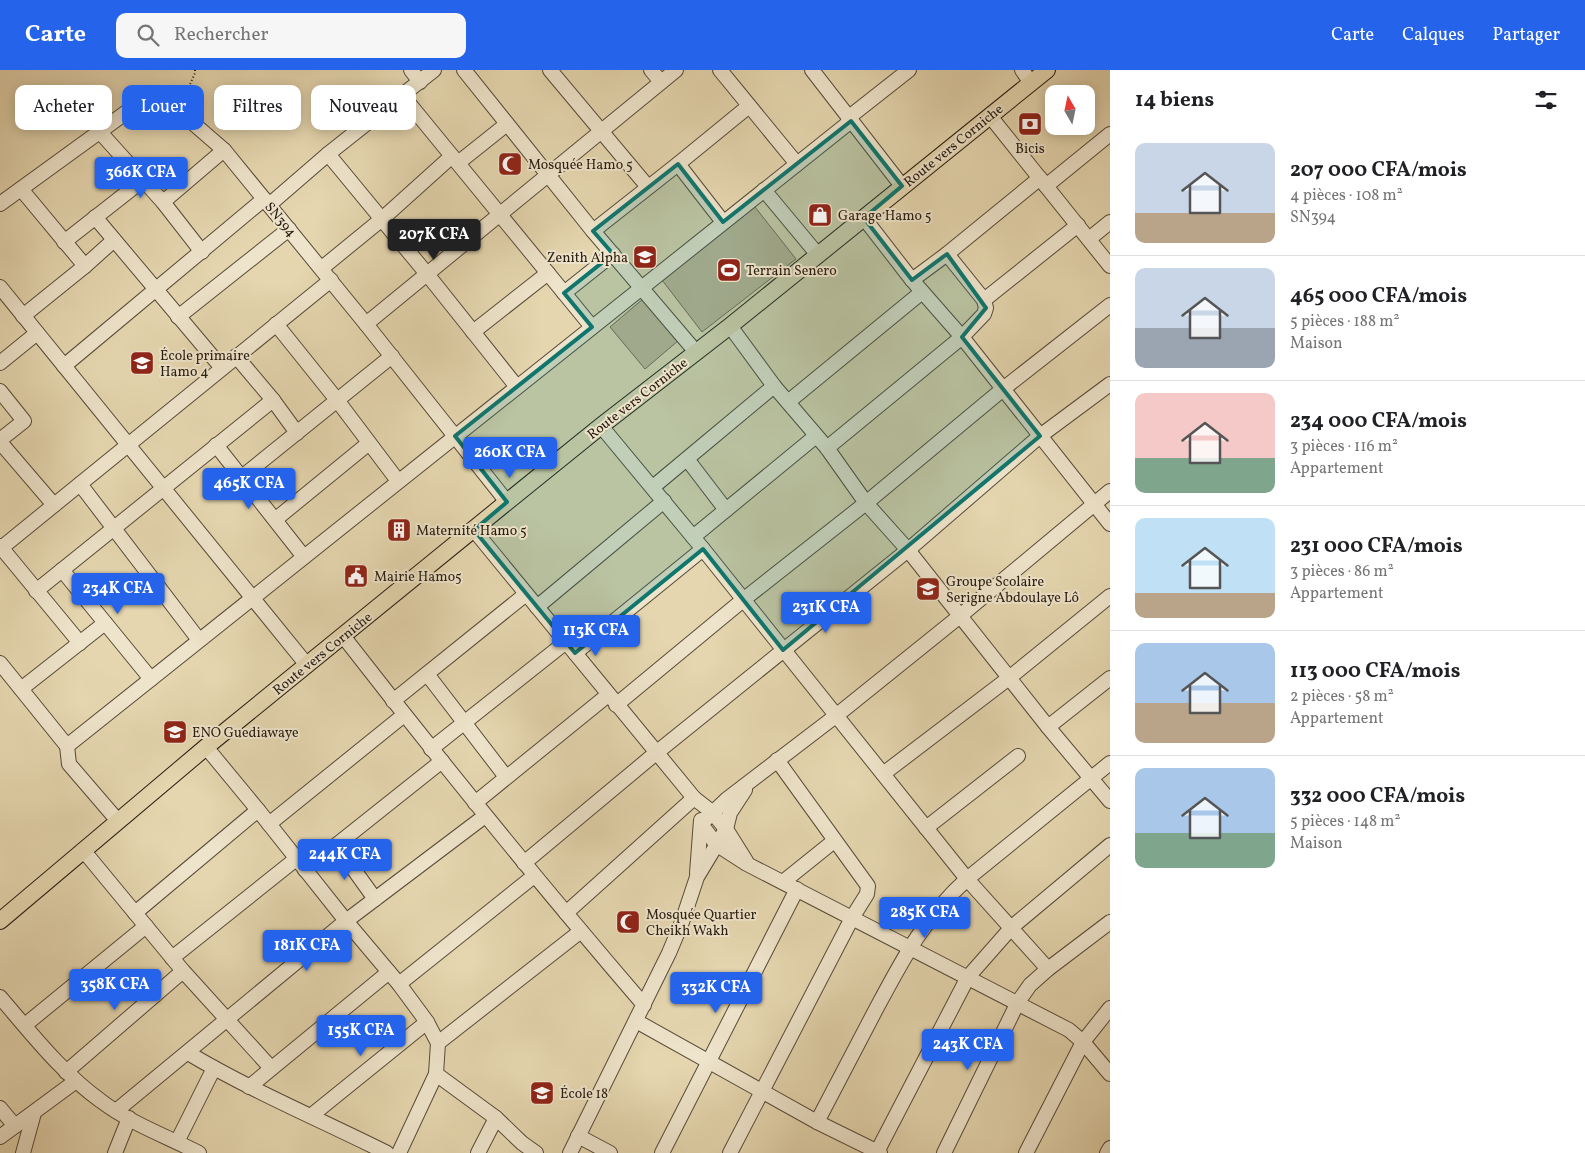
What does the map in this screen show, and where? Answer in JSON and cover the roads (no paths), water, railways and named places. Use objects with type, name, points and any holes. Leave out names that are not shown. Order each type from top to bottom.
[{"type":"main road","name":"Route vers Corniche","points":[[0,922],[206,747],[601,426],[730,326],[990,116],[1026,76],[1047,70]]},
{"type":"street","points":[[411,70],[420,82]]},
{"type":"street","points":[[416,85],[434,70]]},
{"type":"street","points":[[464,70],[592,230],[696,352]]},
{"type":"street","points":[[651,70],[661,82]]},
{"type":"street","points":[[366,324],[676,70]]},
{"type":"street","points":[[720,70],[797,164]]},
{"type":"street","points":[[812,70],[902,186]]},
{"type":"street","points":[[67,746],[797,164],[909,70]]},
{"type":"street","points":[[552,71],[648,187]]},
{"type":"street","name":"SN394","points":[[0,204],[127,111],[145,103],[154,102],[162,103],[178,111],[224,150],[392,356],[507,502]]},
{"type":"street","points":[[592,230],[678,164],[749,106]]},
{"type":"street","points":[[416,112],[592,327]]},
{"type":"street","points":[[990,116],[1110,266]]},
{"type":"street","points":[[80,643],[0,548],[276,324],[382,219],[455,160],[507,124]]},
{"type":"street","points":[[64,366],[202,252],[358,130]]},
{"type":"street","points":[[99,131],[163,202],[202,252]]},
{"type":"street","points":[[912,280],[1110,134]]},
{"type":"street","points":[[163,202],[224,150]]},
{"type":"street","points":[[328,154],[517,387]]},
{"type":"street","points":[[678,164],[723,222]]},
{"type":"street","points":[[64,242],[143,180]]},
{"type":"street","points":[[21,189],[84,266]]},
{"type":"street","points":[[764,190],[818,255]]},
{"type":"street","points":[[95,217],[222,368]]},
{"type":"street","points":[[864,218],[1110,524]]},
{"type":"street","points":[[1089,239],[1110,222]]},
{"type":"street","points":[[984,300],[1078,225]]},
{"type":"street","points":[[178,317],[289,229]]},
{"type":"street","points":[[23,316],[114,240]]},
{"type":"street","points":[[564,293],[613,254]]},
{"type":"street","points":[[827,448],[962,338],[984,314],[986,308],[984,300],[947,254]]},
{"type":"street","points":[[473,332],[548,273]]},
{"type":"street","points":[[0,287],[307,665]]},
{"type":"street","points":[[788,402],[922,292]]},
{"type":"street","points":[[475,803],[743,600],[866,503],[1003,389],[1110,305]]},
{"type":"street","points":[[276,324],[337,400],[398,481]]},
{"type":"street","points":[[730,326],[774,386],[827,448],[866,503],[908,550],[1009,678],[1110,801]]},
{"type":"street","points":[[0,363],[37,333]]},
{"type":"street","points":[[236,356],[273,400],[297,433]]},
{"type":"street","points":[[242,477],[392,356]]},
{"type":"street","points":[[524,864],[656,753],[908,550],[1040,436],[1110,384]]},
{"type":"street","points":[[653,487],[688,460],[774,386]]},
{"type":"street","points":[[0,391],[24,421],[0,441],[54,505]]},
{"type":"street","points":[[36,591],[273,400]]},
{"type":"street","points":[[601,426],[653,487],[967,879],[1048,969]]},
{"type":"street","points":[[693,537],[816,436]]},
{"type":"street","points":[[276,520],[369,443]]},
{"type":"street","points":[[216,446],[304,556]]},
{"type":"street","points":[[688,460],[726,510]]},
{"type":"street","points":[[80,484],[199,640]]},
{"type":"street","points":[[697,877],[702,824],[712,812],[960,616],[1110,491]]},
{"type":"street","points":[[537,607],[664,501]]},
{"type":"street","points":[[474,530],[695,800],[712,812],[726,829],[747,864]]},
{"type":"street","points":[[574,653],[703,549]]},
{"type":"street","points":[[62,570],[151,679]]},
{"type":"street","points":[[393,701],[526,594]]},
{"type":"street","points":[[883,774],[1009,678],[1110,596]]},
{"type":"street","points":[[21,689],[105,623]]},
{"type":"street","points":[[343,636],[524,864],[644,1005]]},
{"type":"street","points":[[431,749],[566,642]]},
{"type":"street","points":[[0,663],[67,746],[69,764],[118,821]]},
{"type":"street","points":[[427,674],[506,778]]},
{"type":"street","points":[[1048,726],[1110,678]]},
{"type":"street","points":[[269,824],[404,715]]},
{"type":"street","points":[[206,747],[399,984],[427,1022],[438,1043],[436,1074],[400,1153]]},
{"type":"street","points":[[926,828],[1018,756]]},
{"type":"street","points":[[730,1153],[852,918],[868,894],[868,886],[777,760]]},
{"type":"street","points":[[305,870],[442,761]]},
{"type":"street","points":[[817,1122],[910,947],[934,912],[967,879],[1110,763]]},
{"type":"street","points":[[570,1153],[677,936],[697,877],[726,829],[730,813],[749,783]]},
{"type":"street","points":[[695,800],[702,824],[716,844],[747,864],[1070,1030],[1083,1042],[1110,1074]]},
{"type":"street","points":[[566,913],[695,800]]},
{"type":"street","points":[[135,913],[258,810]]},
{"type":"street","points":[[116,1111],[346,921],[485,816]]},
{"type":"street","points":[[783,882],[834,841]]},
{"type":"street","points":[[636,1021],[817,1122],[859,1149],[878,1152],[968,976],[1012,927],[1110,845]]},
{"type":"street","points":[[337,846],[375,899]]},
{"type":"street","points":[[83,850],[183,971],[271,1068]]},
{"type":"street","points":[[172,958],[296,859]]},
{"type":"street","points":[[399,984],[534,876]]},
{"type":"street","points":[[662,1153],[797,889]]},
{"type":"street","points":[[944,1153],[1018,1002],[1035,980],[1106,925],[1110,940]]},
{"type":"street","points":[[25,1025],[146,926]]},
{"type":"street","points":[[438,1043],[581,931]]},
{"type":"street","points":[[0,1137],[34,1113],[183,971]]},
{"type":"street","points":[[249,1087],[389,972]]},
{"type":"street","points":[[0,997],[71,1076],[100,1100],[116,1111],[194,1152]]},
{"type":"street","points":[[1026,1153],[1083,1042],[1110,1008]]},
{"type":"street","points":[[312,1115],[427,1022]]},
{"type":"street","points":[[188,1053],[249,1087],[312,1115],[387,1153]]},
{"type":"street","points":[[177,1142],[214,1068]]},
{"type":"street","points":[[436,1074],[496,1118],[522,1143],[536,1153]]},
{"type":"street","points":[[0,1108],[15,1126]]},
{"type":"street","points":[[23,1153],[34,1113]]},
{"type":"street","points":[[115,1153],[129,1118]]},
{"type":"street","points":[[478,1153],[496,1118]]},
{"type":"street","points":[[578,1136],[610,1153]]},
{"type":"street","points":[[1107,1153],[1110,1148]]},
{"type":"place","name":"Bicis","points":[[1030,124]]},
{"type":"place","name":"Mosquée Hamo 5","points":[[510,164]]},
{"type":"place","name":"Garage Hamo 5","points":[[820,215]]},
{"type":"place","name":"Zenith Alpha","points":[[645,257]]},
{"type":"place","name":"Terrain Senero","points":[[729,270]]},
{"type":"place","name":"École primaire Hamo 4","points":[[142,363]]},
{"type":"place","name":"Maternité Hamo 5","points":[[399,530]]},
{"type":"place","name":"Mairie Hamo5","points":[[356,576]]},
{"type":"place","name":"Groupe Scolaire Serigne Abdoulaye Lô","points":[[928,589]]},
{"type":"place","name":"ENO Guediawaye","points":[[175,732]]},
{"type":"place","name":"Mosquée Quartier Cheikh Wakh","points":[[628,922]]},
{"type":"place","name":"École 18","points":[[542,1093]]}]
